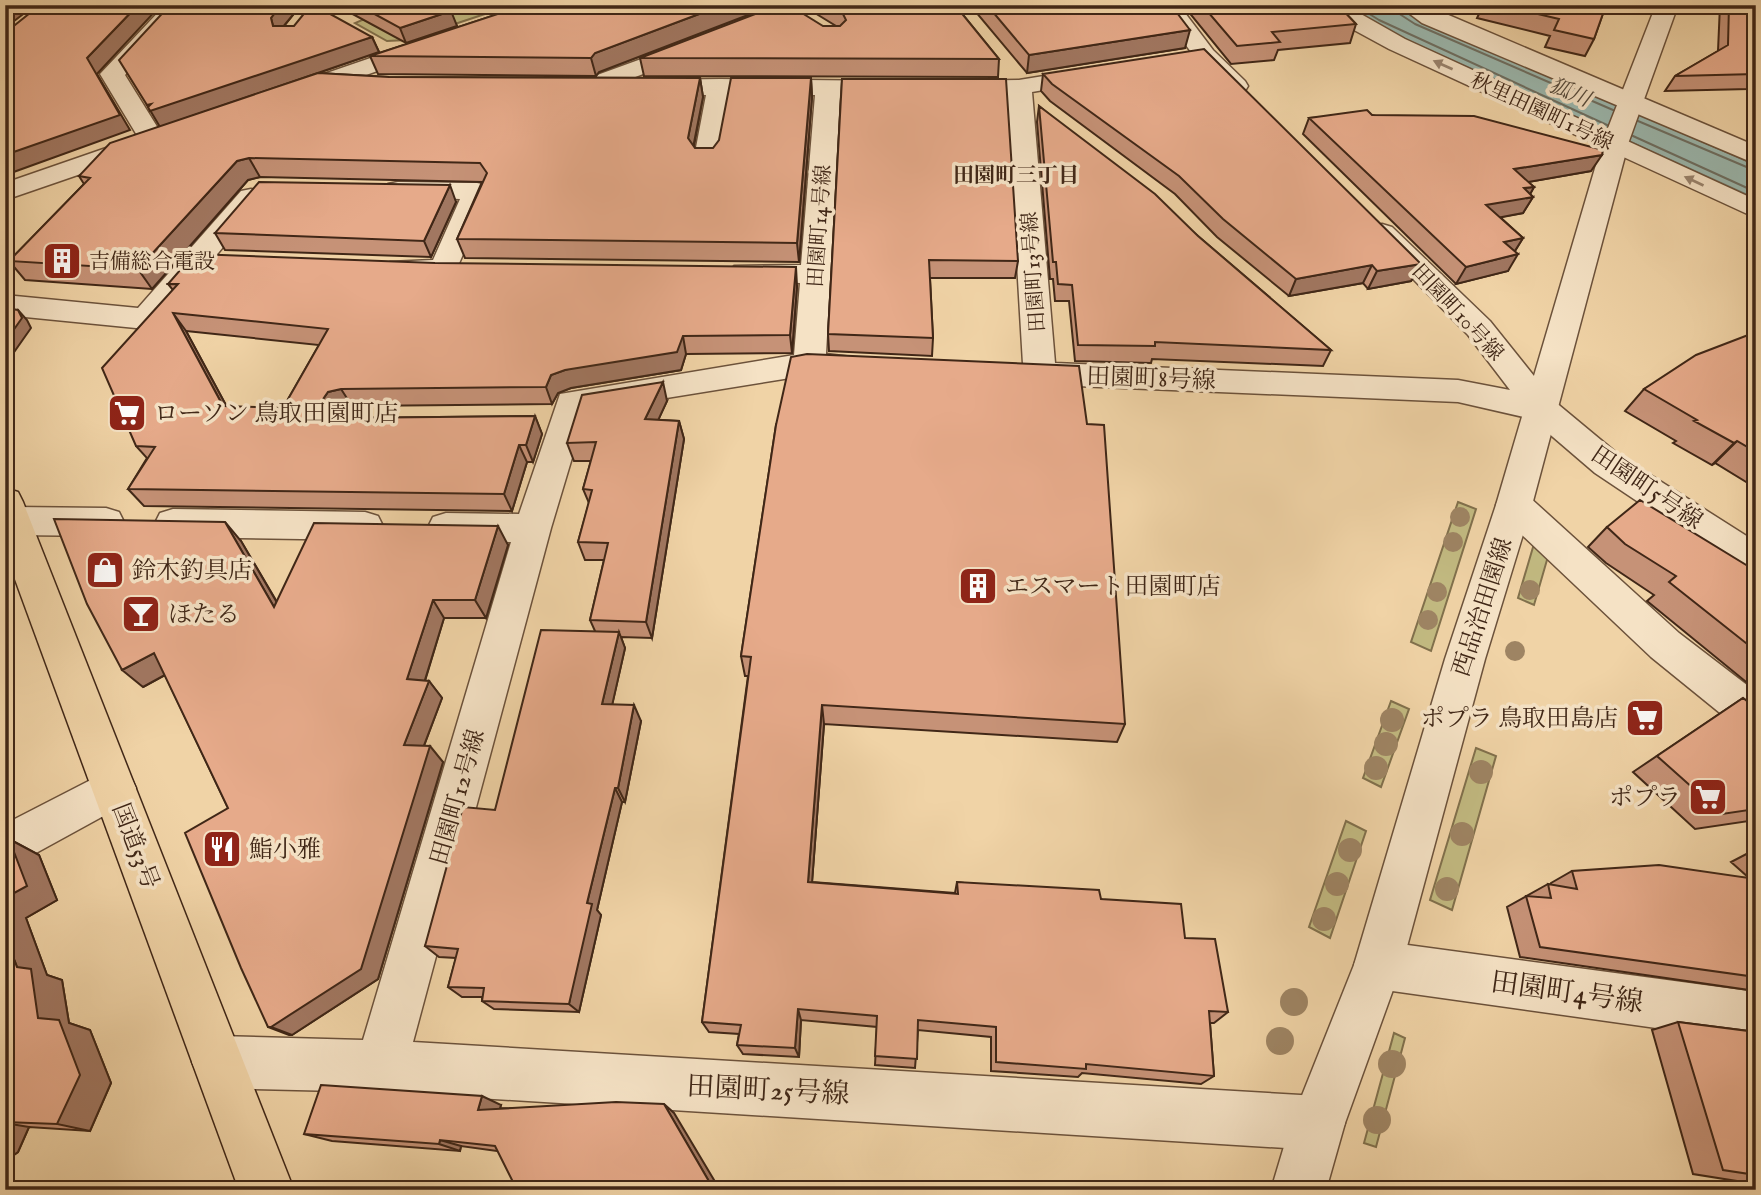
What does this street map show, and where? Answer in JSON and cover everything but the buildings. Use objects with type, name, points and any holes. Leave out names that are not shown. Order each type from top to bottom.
[{"type":"highway","name":"国道53号","points":[[9,511],[267,1190]]},
{"type":"street","points":[[153,141],[112,74],[178,5]]},
{"type":"street","points":[[1167,5],[1193,57],[1253,103]]},
{"type":"street","name":"秋里田園町1号線","points":[[1333,5],[1340,13],[1397,44],[1623,124],[1756,210]]},
{"type":"street","points":[[1409,5],[1430,18],[1594,85]]},
{"type":"street","points":[[1444,5],[1455,16],[1584,72],[1623,124],[1756,156]]},
{"type":"street","name":"西品治田園線","points":[[1298,1190],[1318,1123],[1378,965],[1623,124],[1667,5]]},
{"type":"street","points":[[726,34],[796,11]]},
{"type":"street","points":[[271,100],[452,38]]},
{"type":"street","points":[[381,42],[403,54]]},
{"type":"street","points":[[587,87],[701,44]]},
{"type":"street","points":[[560,87],[920,88],[1011,76],[1120,71]]},
{"type":"street","points":[[1011,76],[1049,116]]},
{"type":"street","name":"田園町13号線","points":[[1011,76],[1040,373]]},
{"type":"street","points":[[323,82],[385,85]]},
{"type":"street","points":[[706,158],[720,86]]},
{"type":"street","name":"田園町14号線","points":[[809,364],[828,88]]},
{"type":"street","points":[[5,192],[179,132]]},
{"type":"street","points":[[5,305],[146,319],[212,260],[260,188],[273,188]]},
{"type":"street","points":[[368,189],[477,191],[457,270],[375,267]]},
{"type":"street","name":"田園町10号線","points":[[1359,210],[1479,328],[1542,409]]},
{"type":"street","points":[[719,273],[816,274]]},
{"type":"street","points":[[9,511],[401,526],[533,528],[553,419],[572,402],[809,364],[877,367]]},
{"type":"street","name":"田園町8号線","points":[[999,372],[1350,375],[1458,391],[1542,409]]},
{"type":"street","name":"田園町5号線","points":[[1542,409],[1608,464],[1756,561]]},
{"type":"street","points":[[1514,505],[1665,645],[1756,717]]},
{"type":"street","name":"田園町12号線","points":[[381,1066],[533,528]]},
{"type":"street","points":[[5,848],[114,788]]},
{"type":"street","name":"田園町4号線","points":[[1378,965],[1756,1017]]},
{"type":"street","name":"田園町25号線","points":[[218,1062],[381,1066],[1318,1123]]},
{"type":"shaded area","points":[[397,5],[512,5],[407,40],[387,41],[355,23]]},
{"type":"shaded area","points":[[1458,502],[1476,509],[1431,651],[1411,642]]},
{"type":"shaded area","points":[[1536,537],[1551,546],[1534,605],[1518,598]]},
{"type":"shaded area","points":[[1391,701],[1409,709],[1381,787],[1363,778]]},
{"type":"shaded area","points":[[1476,748],[1496,756],[1452,910],[1430,900]]},
{"type":"shaded area","points":[[1346,821],[1366,831],[1330,938],[1309,927]]},
{"type":"shaded area","points":[[1394,1033],[1405,1038],[1376,1147],[1364,1143]]},
{"type":"water","name":"狐川","points":[[1343,5],[1398,5],[1418,17],[1756,165],[1756,199],[1376,26]]},
{"type":"place","name":"吉備総合電設","points":[[62,261]]},
{"type":"place","name":"ローソン 鳥取田園町店","points":[[127,413]]},
{"type":"place","name":"鈴木釣具店","points":[[105,570]]},
{"type":"place","name":"エスマート田園町店","points":[[978,586]]},
{"type":"place","name":"ほたる","points":[[141,614]]},
{"type":"place","name":"ポプラ 鳥取田島店","points":[[1645,718]]},
{"type":"place","name":"ポプラ","points":[[1708,797]]},
{"type":"place","name":"鮨小雅","points":[[222,849]]},
{"type":"district","name":"田園町三丁目","points":[[1016,175]]}]
